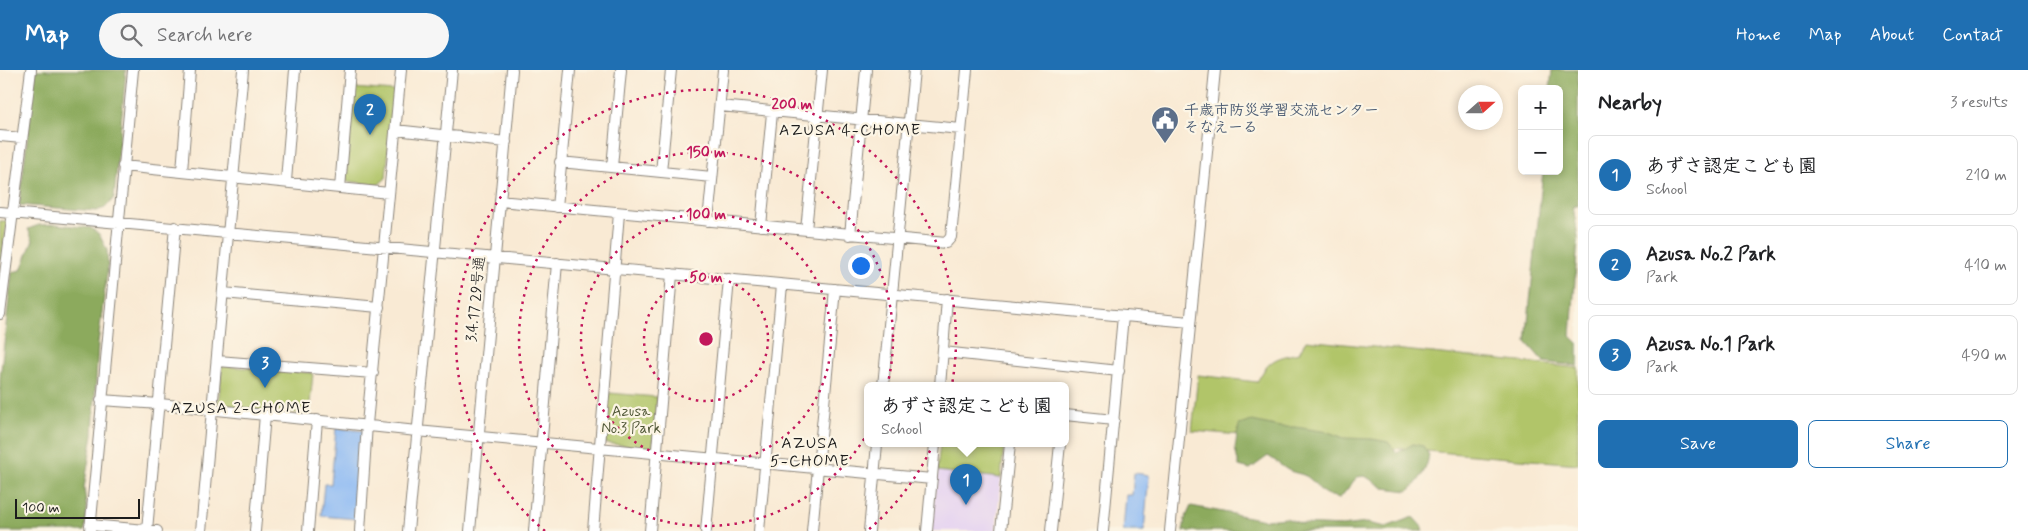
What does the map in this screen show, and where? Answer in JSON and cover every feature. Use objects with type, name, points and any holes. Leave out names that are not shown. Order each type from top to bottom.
[{"type":"street","points":[[0,314],[3,263],[12,212],[31,70]]},
{"type":"street","points":[[133,70],[90,528],[152,531],[160,404],[175,227]]},
{"type":"street","points":[[182,170],[190,70]]},
{"type":"street","points":[[201,531],[218,361],[243,70]]},
{"type":"street","points":[[286,180],[295,70]]},
{"type":"street","points":[[340,188],[350,70]]},
{"type":"street","points":[[360,531],[368,424],[401,70]]},
{"type":"street","points":[[408,531],[452,70]]},
{"type":"street","name":"3.4.17 29号通","points":[[470,531],[477,437],[512,70]]},
{"type":"street","points":[[557,207],[570,70]]},
{"type":"street","points":[[612,167],[621,70]]},
{"type":"street","points":[[661,172],[671,70]]},
{"type":"street","points":[[708,221],[723,70]]},
{"type":"street","points":[[806,230],[822,70]]},
{"type":"street","points":[[850,235],[866,70]]},
{"type":"street","points":[[883,382],[914,70]]},
{"type":"street","points":[[500,201],[943,244],[950,240],[966,70]]},
{"type":"street","points":[[1170,531],[1214,70]]},
{"type":"street","points":[[720,106],[961,129]]},
{"type":"street","points":[[762,226],[772,112]]},
{"type":"street","points":[[395,130],[506,142]]},
{"type":"street","points":[[0,136],[22,138]]},
{"type":"street","points":[[560,162],[712,177]]},
{"type":"street","points":[[123,166],[286,180],[389,193]]},
{"type":"street","points":[[0,212],[118,221],[495,259],[557,263],[1190,322]]},
{"type":"street","points":[[593,531],[619,213]]},
{"type":"street","points":[[534,531],[557,263]]},
{"type":"street","points":[[650,531],[672,274]]},
{"type":"street","points":[[706,531],[728,279]]},
{"type":"street","points":[[759,531],[782,285]]},
{"type":"street","points":[[812,531],[835,289]]},
{"type":"street","points":[[223,293],[379,307]]},
{"type":"street","points":[[940,382],[947,299]]},
{"type":"street","points":[[1103,531],[1123,316]]},
{"type":"street","points":[[943,352],[1119,371]]},
{"type":"street","points":[[218,361],[373,373]]},
{"type":"street","points":[[101,400],[160,404],[368,424],[477,437],[932,479]]},
{"type":"street","points":[[255,531],[265,415]]},
{"type":"street","points":[[1069,415],[1114,420]]},
{"type":"street","points":[[308,531],[318,420]]},
{"type":"street","points":[[869,531],[878,447]]},
{"type":"street","points":[[926,531],[935,447]]},
{"type":"street","points":[[1001,531],[1010,447]]},
{"type":"street","points":[[1051,531],[1060,447]]},
{"type":"shaded area","points":[[937,471],[1001,478],[996,531],[931,531]]},
{"type":"green space","points":[[36,70],[126,70],[114,198],[105,208],[96,211],[19,205]]},
{"type":"green space","points":[[1552,70],[1578,70],[1578,206],[1573,206],[1578,238],[1571,336],[1578,343],[1578,366],[1544,362],[1526,342],[1543,175],[1563,175],[1563,85],[1550,85]]},
{"type":"green space","points":[[353,88],[394,91],[386,178],[378,185],[346,181]]},
{"type":"green space","points":[[0,221],[7,221],[2,259],[0,259]]},
{"type":"green space","points":[[55,224],[91,228],[99,234],[107,250],[108,266],[98,343],[93,434],[84,488],[87,511],[85,529],[84,531],[0,531],[0,379],[12,272],[21,270],[33,240],[28,229],[39,225]]},
{"type":"green space","points":[[1306,340],[1578,368],[1578,464],[1192,431],[1198,375],[1257,382],[1269,364],[1278,359],[1299,353]]},
{"type":"green space","points":[[222,366],[313,373],[309,414],[218,406]]},
{"type":"green space","name":"Azusa No.3 Park","points":[[609,393],[657,397],[653,449],[604,443]]},
{"type":"green space","points":[[1252,421],[1280,427],[1295,427],[1328,432],[1344,438],[1372,439],[1388,442],[1397,453],[1413,444],[1423,446],[1429,455],[1428,460],[1419,480],[1408,491],[1384,488],[1365,476],[1357,477],[1340,498],[1333,497],[1322,492],[1308,477],[1288,470],[1268,456],[1250,469],[1239,466],[1235,448],[1239,425]]},
{"type":"green space","points":[[940,447],[1004,447],[1001,478],[937,471]]},
{"type":"green space","points":[[1191,506],[1265,520],[1286,518],[1302,524],[1342,526],[1367,523],[1386,527],[1413,517],[1422,527],[1423,531],[1183,531],[1185,519]]},
{"type":"water","points":[[336,428],[364,431],[356,519],[321,516],[324,484],[331,484]]},
{"type":"water","points":[[1134,473],[1149,475],[1144,531],[1123,531],[1126,495],[1132,495]]},
{"type":"place","name":"Azusa No.2 Park","points":[[370,135]]},
{"type":"place","name":"千歳市防災学習交流センター そなえーる","points":[[1165,144]]},
{"type":"place","name":"Azusa No.1 Park","points":[[265,388]]},
{"type":"place","name":"あずさ認定こども園","points":[[966,505]]},
{"type":"district","name":"AZUSA 4-CHOME","points":[[850,130]]},
{"type":"district","name":"AZUSA 2-CHOME","points":[[241,408]]},
{"type":"district","name":"AZUSA 5-CHOME","points":[[810,452]]}]
